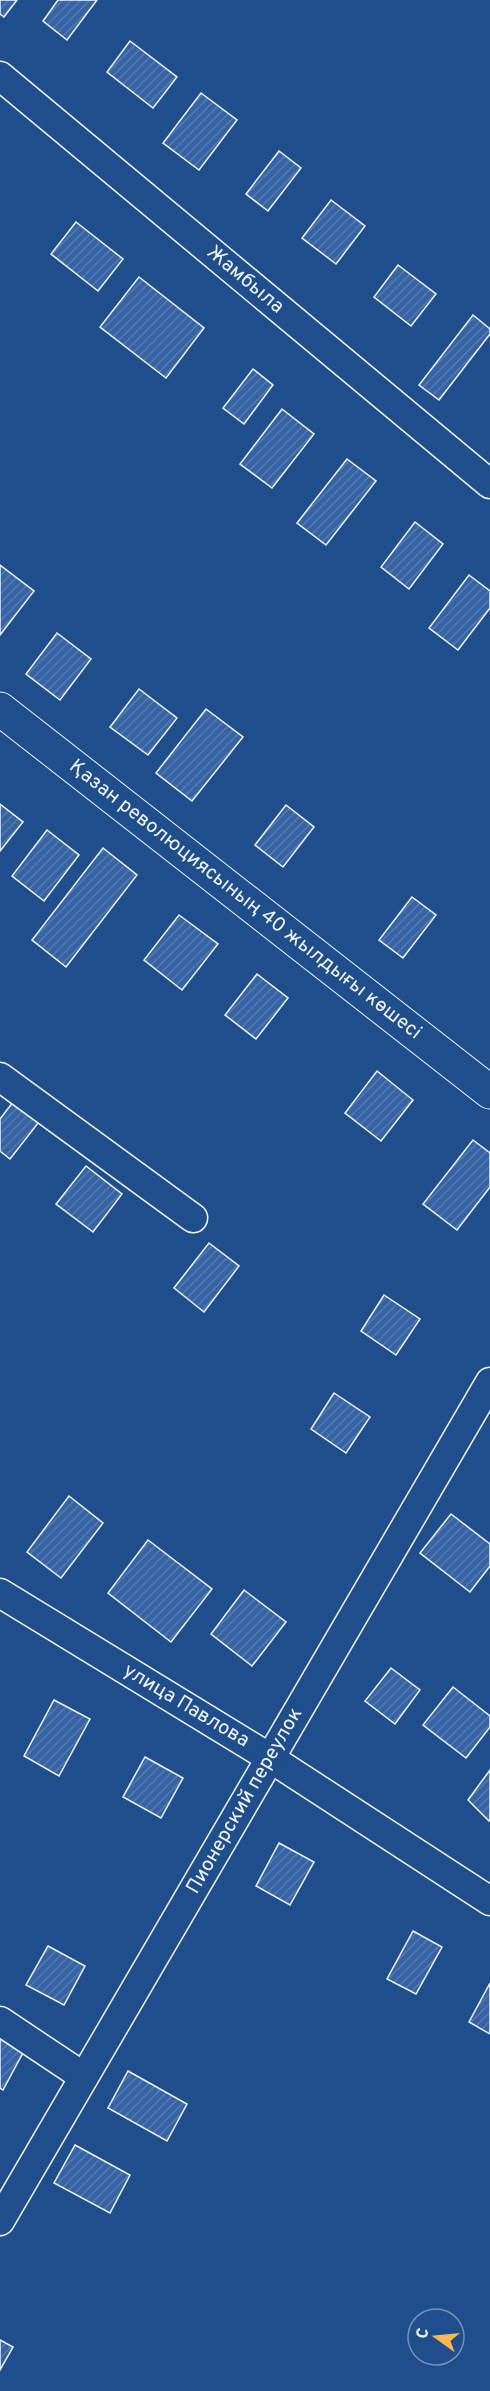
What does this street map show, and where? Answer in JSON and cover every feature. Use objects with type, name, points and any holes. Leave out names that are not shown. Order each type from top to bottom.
[{"type":"street","name":"Жамбыла","points":[[0,76],[490,484]]},
{"type":"street","name":"Қазан революциясының 40 жылдығы көшесі","points":[[0,709],[490,1092]]},
{"type":"street","points":[[0,1077],[193,1218]]},
{"type":"street","name":"Пионерский переулок","points":[[0,2221],[490,1382]]},
{"type":"street","name":"улица Павлова","points":[[0,1593],[270,1758],[490,1901]]},
{"type":"street","points":[[0,2021],[84,2077]]},
{"type":"building","points":[[0,0],[17,0],[4,17],[0,14]]},
{"type":"building","points":[[58,0],[97,0],[67,40],[43,21]]},
{"type":"building","points":[[130,41],[177,77],[153,108],[107,72]]},
{"type":"building","points":[[201,93],[237,120],[199,170],[163,143]]},
{"type":"building","points":[[279,151],[301,168],[268,211],[246,194]]},
{"type":"building","points":[[331,200],[365,226],[336,264],[302,238]]},
{"type":"building","points":[[76,222],[123,259],[98,291],[51,254]]},
{"type":"building","points":[[398,265],[436,294],[411,326],[374,297]]},
{"type":"building","points":[[139,277],[204,328],[166,378],[100,327]]},
{"type":"building","points":[[473,315],[490,329],[490,334],[439,400],[419,385]]},
{"type":"building","points":[[253,369],[273,385],[244,424],[223,408]]},
{"type":"building","points":[[282,409],[314,434],[272,488],[240,464]]},
{"type":"building","points":[[347,459],[376,481],[326,545],[297,523]]},
{"type":"building","points":[[415,522],[443,544],[409,589],[381,567]]},
{"type":"building","points":[[0,565],[34,591],[0,635]]},
{"type":"building","points":[[469,575],[490,591],[490,608],[458,650],[429,628]]},
{"type":"building","points":[[57,633],[91,659],[60,700],[26,674]]},
{"type":"building","points":[[139,689],[177,718],[148,755],[110,727]]},
{"type":"building","points":[[206,709],[243,737],[192,801],[156,773]]},
{"type":"building","points":[[0,804],[23,822],[0,851]]},
{"type":"building","points":[[286,805],[314,827],[283,867],[255,845]]},
{"type":"building","points":[[47,830],[79,855],[44,901],[12,876]]},
{"type":"building","points":[[103,848],[137,875],[66,967],[32,940]]},
{"type":"building","points":[[412,897],[436,915],[403,958],[379,940]]},
{"type":"building","points":[[179,915],[218,944],[182,990],[144,960]]},
{"type":"building","points":[[257,974],[288,998],[256,1039],[225,1015]]},
{"type":"building","points":[[377,1071],[413,1100],[381,1141],[345,1113]]},
{"type":"building","points":[[13,1102],[39,1122],[10,1159],[0,1151],[0,1119]]},
{"type":"building","points":[[473,1140],[490,1153],[490,1187],[457,1230],[423,1204]]},
{"type":"building","points":[[86,1166],[122,1194],[93,1232],[56,1204]]},
{"type":"building","points":[[209,1243],[239,1266],[204,1312],[174,1288]]},
{"type":"building","points":[[384,1295],[420,1319],[396,1355],[361,1331]]},
{"type":"building","points":[[334,1393],[370,1417],[346,1453],[311,1429]]},
{"type":"building","points":[[69,1496],[103,1523],[61,1578],[27,1552]]},
{"type":"building","points":[[451,1514],[490,1544],[490,1566],[470,1592],[420,1553]]},
{"type":"building","points":[[148,1540],[212,1589],[171,1642],[108,1593]]},
{"type":"building","points":[[244,1590],[286,1622],[252,1666],[211,1634]]},
{"type":"building","points":[[391,1668],[420,1690],[395,1724],[365,1701]]},
{"type":"building","points":[[453,1687],[490,1716],[490,1727],[466,1758],[423,1725]]},
{"type":"building","points":[[54,1700],[90,1719],[59,1776],[24,1756]]},
{"type":"building","points":[[145,1757],[183,1778],[161,1818],[123,1797]]},
{"type":"building","points":[[490,1770],[490,1819],[489,1821],[468,1800]]},
{"type":"building","points":[[279,1843],[314,1862],[290,1905],[256,1886]]},
{"type":"building","points":[[413,1931],[442,1947],[416,1994],[387,1979]]},
{"type":"building","points":[[48,1946],[85,1966],[64,2005],[26,1985]]},
{"type":"building","points":[[490,1983],[490,2034],[469,2022]]},
{"type":"building","points":[[0,2035],[25,2049],[3,2090],[0,2088]]},
{"type":"building","points":[[128,2071],[187,2104],[167,2141],[108,2108]]},
{"type":"building","points":[[75,2145],[130,2175],[110,2213],[54,2183]]},
{"type":"building","points":[[0,2340],[13,2347],[0,2370]]}]
